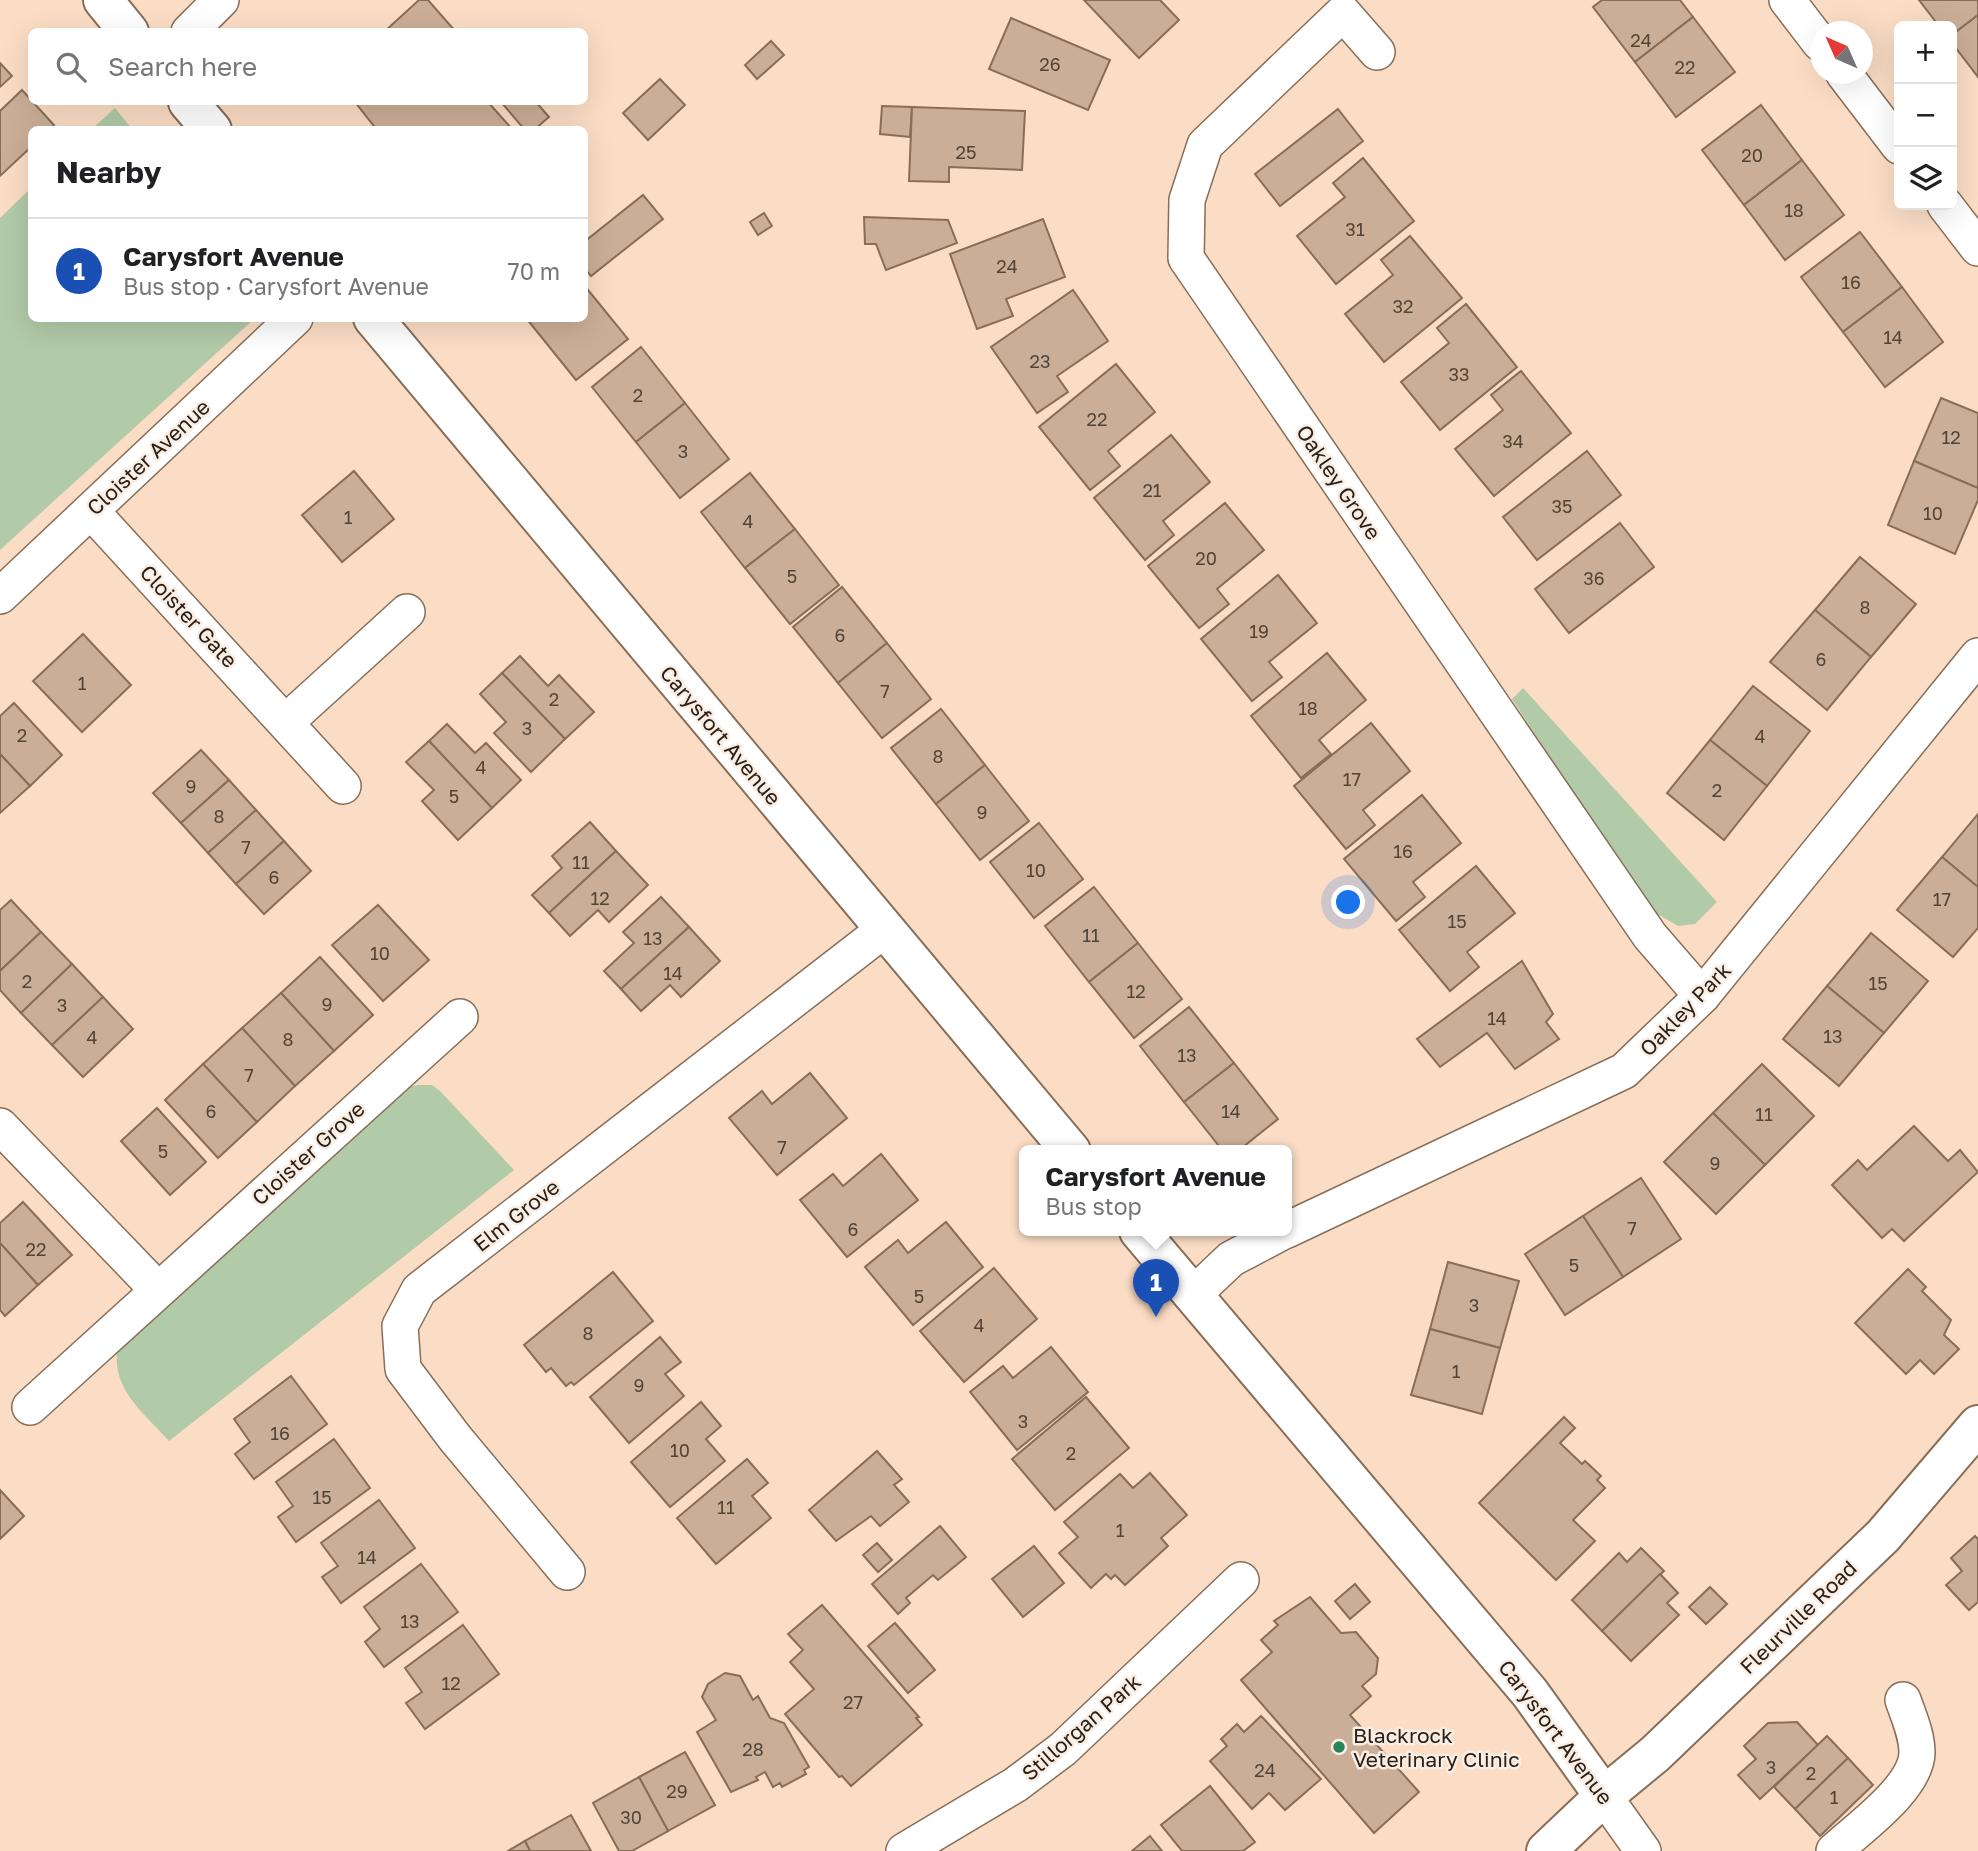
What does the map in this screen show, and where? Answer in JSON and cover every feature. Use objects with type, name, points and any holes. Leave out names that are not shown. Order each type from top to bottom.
[{"type":"main road","points":[[103,0],[126,28]]},
{"type":"main road","points":[[191,105],[209,126]]},
{"type":"main road","name":"Carysfort Avenue","points":[[376,322],[1066,1145]]},
{"type":"main road","name":"Carysfort Avenue","points":[[1143,1236],[1545,1712],[1604,1796]]},
{"type":"main road","name":"Fleurville Road","points":[[1604,1796],[1655,1754],[1883,1536],[1978,1425]]},
{"type":"main road","points":[[1546,1851],[1604,1796]]},
{"type":"street","points":[[193,28],[221,0]]},
{"type":"street","points":[[1787,0],[1810,29]]},
{"type":"street","name":"Oakley Grove","points":[[1377,52],[1343,12],[1205,145],[1187,200],[1185,258],[1650,936],[1702,996]]},
{"type":"street","points":[[1852,84],[1894,139]]},
{"type":"street","points":[[1949,210],[1978,248]]},
{"type":"street","name":"Cloister Avenue","points":[[0,596],[291,322]]},
{"type":"street","name":"Cloister Gate","points":[[91,511],[343,786]]},
{"type":"street","points":[[286,722],[407,612]]},
{"type":"street","name":"Oakley Park","points":[[1292,1228],[1624,1071],[1702,996],[1978,656]]},
{"type":"street","name":"Elm Grove","points":[[567,1572],[455,1438],[403,1369],[400,1326],[419,1290],[885,929]]},
{"type":"street","name":"Cloister Grove","points":[[30,1407],[460,1017]]},
{"type":"street","points":[[0,1126],[157,1289]]},
{"type":"street","name":"Oakley Park","points":[[1193,1296],[1231,1259],[1276,1236]]},
{"type":"street","name":"Stillorgan Park","points":[[904,1851],[1015,1785],[1063,1749],[1241,1580]]},
{"type":"street","points":[[1834,1851],[1907,1783],[1917,1755],[1914,1728],[1903,1700]]},
{"type":"street","name":"Carysfort Avenue","points":[[1604,1796],[1643,1851]]},
{"type":"green space","points":[[115,108],[130,126],[95,126]]},
{"type":"green space","points":[[28,191],[28,322],[251,322],[0,550],[0,218]]},
{"type":"green space","points":[[1523,688],[1717,902],[1695,924],[1678,926],[1654,912],[1631,881],[1512,699]]},
{"type":"green space","points":[[432,1085],[440,1091],[514,1170],[169,1441],[125,1390],[117,1366],[117,1352],[403,1088]]},
{"type":"building","points":[[419,0],[428,0],[452,28],[388,28]]},
{"type":"building","points":[[1084,0],[1160,0],[1179,20],[1139,58]]},
{"type":"building","points":[[1602,0],[1680,0],[1693,17],[1635,62],[1593,7]]},
{"type":"building","points":[[1919,0],[1978,0],[1978,15],[1957,31],[1957,21],[1935,21]]},
{"type":"building","points":[[1978,15],[1978,77],[1957,50],[1957,31]]},
{"type":"building","points":[[1693,17],[1735,72],[1676,117],[1635,62]]},
{"type":"building","points":[[1011,18],[1110,60],[1088,110],[989,69]]},
{"type":"building","points":[[771,41],[784,55],[757,79],[745,65]]},
{"type":"building","points":[[0,63],[12,76],[0,87]]},
{"type":"building","points":[[660,79],[685,105],[648,140],[623,113]]},
{"type":"building","points":[[22,90],[28,97],[28,105],[36,105],[54,125],[28,126],[28,150],[0,176],[0,111]]},
{"type":"building","points":[[357,105],[491,105],[509,126],[374,126]]},
{"type":"building","points":[[504,105],[539,105],[549,117],[539,126],[522,126]]},
{"type":"building","points":[[1761,105],[1802,160],[1744,205],[1702,150]]},
{"type":"building","points":[[882,106],[912,107],[910,137],[880,134]]},
{"type":"building","points":[[912,107],[1025,111],[1022,170],[949,167],[949,182],[909,181]]},
{"type":"building","points":[[1338,109],[1363,141],[1280,206],[1255,174]]},
{"type":"building","points":[[1363,158],[1414,221],[1336,284],[1297,236],[1345,197],[1333,183]]},
{"type":"building","points":[[1802,160],[1844,215],[1785,260],[1744,205]]},
{"type":"building","points":[[643,195],[663,219],[591,276],[588,272],[588,239]]},
{"type":"building","points":[[764,213],[772,226],[758,235],[750,222]]},
{"type":"building","points":[[864,217],[948,220],[957,243],[886,270],[876,244],[865,244]]},
{"type":"building","points":[[1043,219],[1065,277],[1006,299],[1013,316],[977,329],[950,254]]},
{"type":"building","points":[[1860,232],[1902,287],[1843,332],[1801,277]]},
{"type":"building","points":[[1410,236],[1462,298],[1384,362],[1345,314],[1393,275],[1381,260]]},
{"type":"building","points":[[1902,287],[1943,342],[1885,387],[1843,332]]},
{"type":"building","points":[[588,290],[628,339],[576,380],[529,322],[588,322]]},
{"type":"building","points":[[1073,290],[1108,341],[1057,376],[1068,392],[1037,413],[991,347]]},
{"type":"building","points":[[1466,304],[1517,367],[1440,430],[1401,382],[1449,343],[1437,328]]},
{"type":"building","points":[[641,347],[685,403],[636,442],[592,387]]},
{"type":"building","points":[[1116,364],[1155,412],[1108,451],[1120,466],[1090,490],[1039,427]]},
{"type":"building","points":[[1521,371],[1571,433],[1494,496],[1455,449],[1503,410],[1491,395]]},
{"type":"building","points":[[1941,398],[1978,413],[1978,488],[1914,461]]},
{"type":"building","points":[[685,403],[729,459],[680,498],[636,442]]},
{"type":"building","points":[[1171,435],[1210,482],[1163,521],[1174,535],[1145,560],[1094,498]]},
{"type":"building","points":[[1587,451],[1621,495],[1537,560],[1503,517]]},
{"type":"building","points":[[1914,461],[1978,488],[1978,500],[1955,554],[1888,525]]},
{"type":"building","points":[[354,471],[394,519],[342,562],[302,515]]},
{"type":"building","points":[[750,473],[795,529],[745,568],[701,512]]},
{"type":"building","points":[[1225,503],[1264,550],[1217,589],[1229,604],[1199,628],[1148,566]]},
{"type":"building","points":[[1620,523],[1654,567],[1569,633],[1535,589]]},
{"type":"building","points":[[795,529],[839,585],[790,624],[745,568]]},
{"type":"building","points":[[1860,557],[1916,604],[1871,657],[1815,610]]},
{"type":"building","points":[[1278,575],[1317,623],[1269,662],[1282,677],[1252,701],[1201,639]]},
{"type":"building","points":[[842,587],[887,643],[838,683],[793,627]]},
{"type":"building","points":[[1815,610],[1871,657],[1827,710],[1770,662]]},
{"type":"building","points":[[83,634],[131,685],[82,732],[33,681]]},
{"type":"building","points":[[887,643],[931,699],[882,738],[838,683]]},
{"type":"building","points":[[1327,653],[1366,700],[1319,740],[1331,754],[1301,778],[1251,716]]},
{"type":"building","points":[[520,656],[548,686],[559,675],[594,712],[565,739],[502,673]]},
{"type":"building","points":[[502,673],[565,739],[531,772],[494,733],[506,722],[480,694]]},
{"type":"building","points":[[1753,686],[1810,731],[1767,786],[1710,740]]},
{"type":"building","points":[[14,703],[62,755],[30,786],[0,754],[0,716]]},
{"type":"building","points":[[941,709],[985,765],[936,804],[891,748]]},
{"type":"building","points":[[1371,723],[1410,771],[1363,810],[1375,825],[1346,849],[1294,786]]},
{"type":"building","points":[[447,724],[475,753],[486,743],[521,780],[492,808],[429,741]]},
{"type":"building","points":[[1710,740],[1767,786],[1724,840],[1667,793]]},
{"type":"building","points":[[429,741],[492,808],[458,840],[422,801],[434,790],[406,762]]},
{"type":"building","points":[[201,750],[229,780],[181,823],[153,793]]},
{"type":"building","points":[[0,754],[30,786],[0,813]]},
{"type":"building","points":[[985,765],[1029,821],[980,860],[936,804]]},
{"type":"building","points":[[229,780],[256,810],[208,853],[181,823]]},
{"type":"building","points":[[1422,795],[1461,843],[1413,882],[1425,897],[1396,921],[1344,859]]},
{"type":"building","points":[[256,810],[284,841],[236,884],[208,853]]},
{"type":"building","points":[[1978,814],[1978,887],[1942,857]]},
{"type":"building","points":[[590,822],[616,851],[549,913],[532,895],[562,868],[552,856]]},
{"type":"building","points":[[1039,823],[1083,879],[1034,918],[990,862]]},
{"type":"building","points":[[284,841],[311,871],[264,914],[236,884]]},
{"type":"building","points":[[616,851],[648,885],[609,922],[598,910],[570,936],[549,913]]},
{"type":"building","points":[[1942,857],[1978,887],[1978,928],[1953,957],[1897,910]]},
{"type":"building","points":[[1476,866],[1515,913],[1467,952],[1479,967],[1450,991],[1399,930]]},
{"type":"building","points":[[1094,887],[1138,943],[1089,982],[1045,926]]},
{"type":"building","points":[[661,897],[689,927],[621,989],[604,971],[634,943],[623,932]]},
{"type":"building","points":[[11,900],[41,932],[0,971],[0,910]]},
{"type":"building","points":[[378,905],[429,960],[383,1001],[332,945]]},
{"type":"building","points":[[689,927],[720,961],[681,997],[670,985],[641,1011],[621,989]]},
{"type":"building","points":[[41,932],[72,964],[21,1013],[0,990],[0,971]]},
{"type":"building","points":[[1871,933],[1928,981],[1884,1033],[1827,986]]},
{"type":"building","points":[[1138,943],[1182,999],[1134,1038],[1089,982]]},
{"type":"building","points":[[320,957],[373,1015],[334,1051],[281,993]]},
{"type":"building","points":[[1522,961],[1553,1014],[1546,1022],[1559,1039],[1515,1069],[1487,1033],[1440,1067],[1417,1039]]},
{"type":"building","points":[[72,964],[103,997],[52,1045],[21,1013]]},
{"type":"building","points":[[1827,986],[1884,1033],[1839,1086],[1783,1039]]},
{"type":"building","points":[[281,993],[334,1051],[295,1086],[242,1028]]},
{"type":"building","points":[[103,997],[133,1029],[83,1077],[52,1045]]},
{"type":"building","points":[[1189,1007],[1234,1063],[1184,1102],[1140,1046]]},
{"type":"building","points":[[242,1028],[295,1086],[257,1122],[203,1064]]},
{"type":"building","points":[[1234,1063],[1278,1119],[1246,1145],[1218,1145],[1184,1102]]},
{"type":"building","points":[[203,1064],[257,1122],[218,1158],[165,1100]]},
{"type":"building","points":[[1762,1064],[1814,1116],[1765,1165],[1713,1113]]},
{"type":"building","points":[[810,1073],[847,1118],[777,1175],[729,1118],[762,1091],[772,1104]]},
{"type":"building","points":[[157,1108],[206,1162],[170,1195],[121,1141]]},
{"type":"building","points":[[1713,1113],[1765,1165],[1716,1214],[1664,1162]]},
{"type":"building","points":[[1914,1126],[1948,1161],[1960,1150],[1978,1172],[1904,1241],[1892,1229],[1882,1238],[1832,1185],[1858,1160],[1867,1170]]},
{"type":"building","points":[[881,1154],[918,1200],[847,1257],[800,1200],[833,1174],[843,1186]]},
{"type":"building","points":[[1641,1178],[1681,1239],[1623,1277],[1583,1216]]},
{"type":"building","points":[[23,1202],[72,1255],[38,1285],[0,1243],[0,1223]]},
{"type":"building","points":[[1583,1216],[1623,1277],[1565,1315],[1525,1254]]},
{"type":"building","points":[[946,1222],[983,1267],[913,1325],[865,1267],[898,1240],[908,1253]]},
{"type":"building","points":[[0,1243],[38,1285],[5,1316],[0,1310]]},
{"type":"building","points":[[1448,1262],[1519,1281],[1500,1348],[1430,1329]]},
{"type":"building","points":[[994,1268],[1037,1319],[964,1382],[920,1331]]},
{"type":"building","points":[[1908,1269],[1926,1287],[1922,1291],[1951,1320],[1944,1335],[1959,1349],[1934,1374],[1920,1360],[1906,1374],[1855,1323]]},
{"type":"building","points":[[613,1272],[653,1321],[574,1385],[571,1382],[566,1386],[551,1368],[546,1372],[524,1345]]},
{"type":"building","points":[[1430,1329],[1500,1348],[1482,1414],[1411,1395]]},
{"type":"building","points":[[660,1337],[681,1362],[665,1374],[684,1396],[629,1443],[590,1397]]},
{"type":"building","points":[[1051,1347],[1088,1392],[1017,1450],[970,1392],[1003,1366],[1013,1378]]},
{"type":"building","points":[[291,1376],[327,1424],[254,1479],[235,1454],[250,1442],[234,1419]]},
{"type":"building","points":[[1086,1397],[1129,1448],[1055,1510],[1012,1459]]},
{"type":"building","points":[[701,1402],[721,1426],[706,1439],[725,1461],[670,1507],[631,1462]]},
{"type":"building","points":[[1564,1417],[1575,1428],[1560,1443],[1582,1464],[1585,1461],[1601,1476],[1597,1480],[1605,1488],[1573,1520],[1595,1541],[1556,1580],[1479,1503]]},
{"type":"building","points":[[334,1439],[370,1488],[296,1542],[278,1517],[293,1506],[276,1482]]},
{"type":"building","points":[[877,1451],[902,1479],[894,1485],[909,1502],[880,1526],[871,1516],[836,1541],[809,1510]]},
{"type":"building","points":[[747,1459],[768,1483],[752,1496],[771,1518],[716,1564],[677,1518]]},
{"type":"building","points":[[1150,1473],[1187,1515],[1161,1538],[1168,1546],[1125,1585],[1115,1575],[1111,1579],[1106,1574],[1091,1588],[1059,1553],[1078,1537],[1064,1522],[1120,1474],[1133,1488]]},
{"type":"building","points":[[0,1490],[24,1516],[0,1539]]},
{"type":"building","points":[[379,1500],[415,1548],[341,1603],[322,1577],[338,1566],[321,1543]]},
{"type":"building","points":[[940,1526],[966,1557],[938,1580],[933,1575],[906,1598],[910,1603],[898,1614],[872,1584]]},
{"type":"building","points":[[1975,1536],[1978,1539],[1978,1602],[1969,1610],[1946,1585],[1962,1571],[1951,1558]]},
{"type":"building","points":[[877,1543],[892,1560],[878,1572],[863,1555]]},
{"type":"building","points":[[1034,1546],[1064,1583],[1023,1617],[992,1579]]},
{"type":"building","points":[[1641,1548],[1664,1571],[1602,1631],[1572,1600],[1619,1553],[1627,1562]]},
{"type":"building","points":[[421,1564],[458,1612],[384,1667],[365,1642],[380,1629],[364,1607]]},
{"type":"building","points":[[1660,1574],[1678,1593],[1667,1603],[1679,1615],[1631,1661],[1602,1631]]},
{"type":"building","points":[[1355,1584],[1370,1602],[1350,1619],[1335,1601]]},
{"type":"building","points":[[1710,1587],[1727,1604],[1706,1624],[1689,1607]]},
{"type":"building","name":"Blackrock Veterinary Clinic","points":[[1310,1597],[1341,1633],[1356,1632],[1378,1658],[1376,1674],[1362,1686],[1371,1696],[1350,1715],[1419,1792],[1374,1833],[1241,1680],[1272,1652],[1261,1640],[1278,1625],[1274,1621]]},
{"type":"building","points":[[822,1605],[919,1717],[916,1718],[922,1725],[851,1786],[842,1776],[839,1777],[785,1714],[814,1689],[790,1662],[803,1650],[788,1634]]},
{"type":"building","points":[[895,1623],[935,1670],[908,1693],[868,1646]]},
{"type":"building","points":[[463,1625],[499,1674],[425,1729],[406,1703],[422,1692],[405,1668]]},
{"type":"building","points":[[725,1673],[740,1676],[753,1700],[758,1696],[770,1718],[784,1723],[809,1767],[804,1770],[806,1774],[782,1787],[780,1783],[773,1787],[765,1772],[756,1777],[758,1780],[731,1792],[697,1732],[716,1720],[702,1697],[708,1684]]},
{"type":"building","points":[[1261,1716],[1321,1779],[1285,1810],[1269,1793],[1252,1809],[1210,1761],[1227,1746],[1221,1739],[1237,1724],[1244,1732]]},
{"type":"building","points":[[1797,1722],[1818,1745],[1760,1799],[1738,1775],[1756,1759],[1744,1746],[1768,1723]]},
{"type":"building","points":[[1827,1736],[1848,1758],[1795,1809],[1774,1787]]},
{"type":"building","points":[[685,1752],[715,1805],[668,1831],[639,1777]]},
{"type":"building","points":[[1848,1758],[1873,1785],[1820,1836],[1795,1809]]},
{"type":"building","points":[[639,1777],[668,1831],[632,1851],[619,1851],[593,1803]]},
{"type":"building","points":[[1210,1786],[1255,1842],[1243,1851],[1182,1851],[1161,1825]]},
{"type":"building","points":[[571,1815],[591,1851],[530,1851],[525,1841]]},
{"type":"building","points":[[1150,1836],[1162,1851],[1132,1851]]},
{"type":"building","points":[[525,1841],[530,1851],[508,1851]]},
{"type":"place","name":"Carysfort Avenue","points":[[1156,1317]]},
{"type":"place","name":"Blackrock Veterinary Clinic","points":[[1339,1747]]}]
